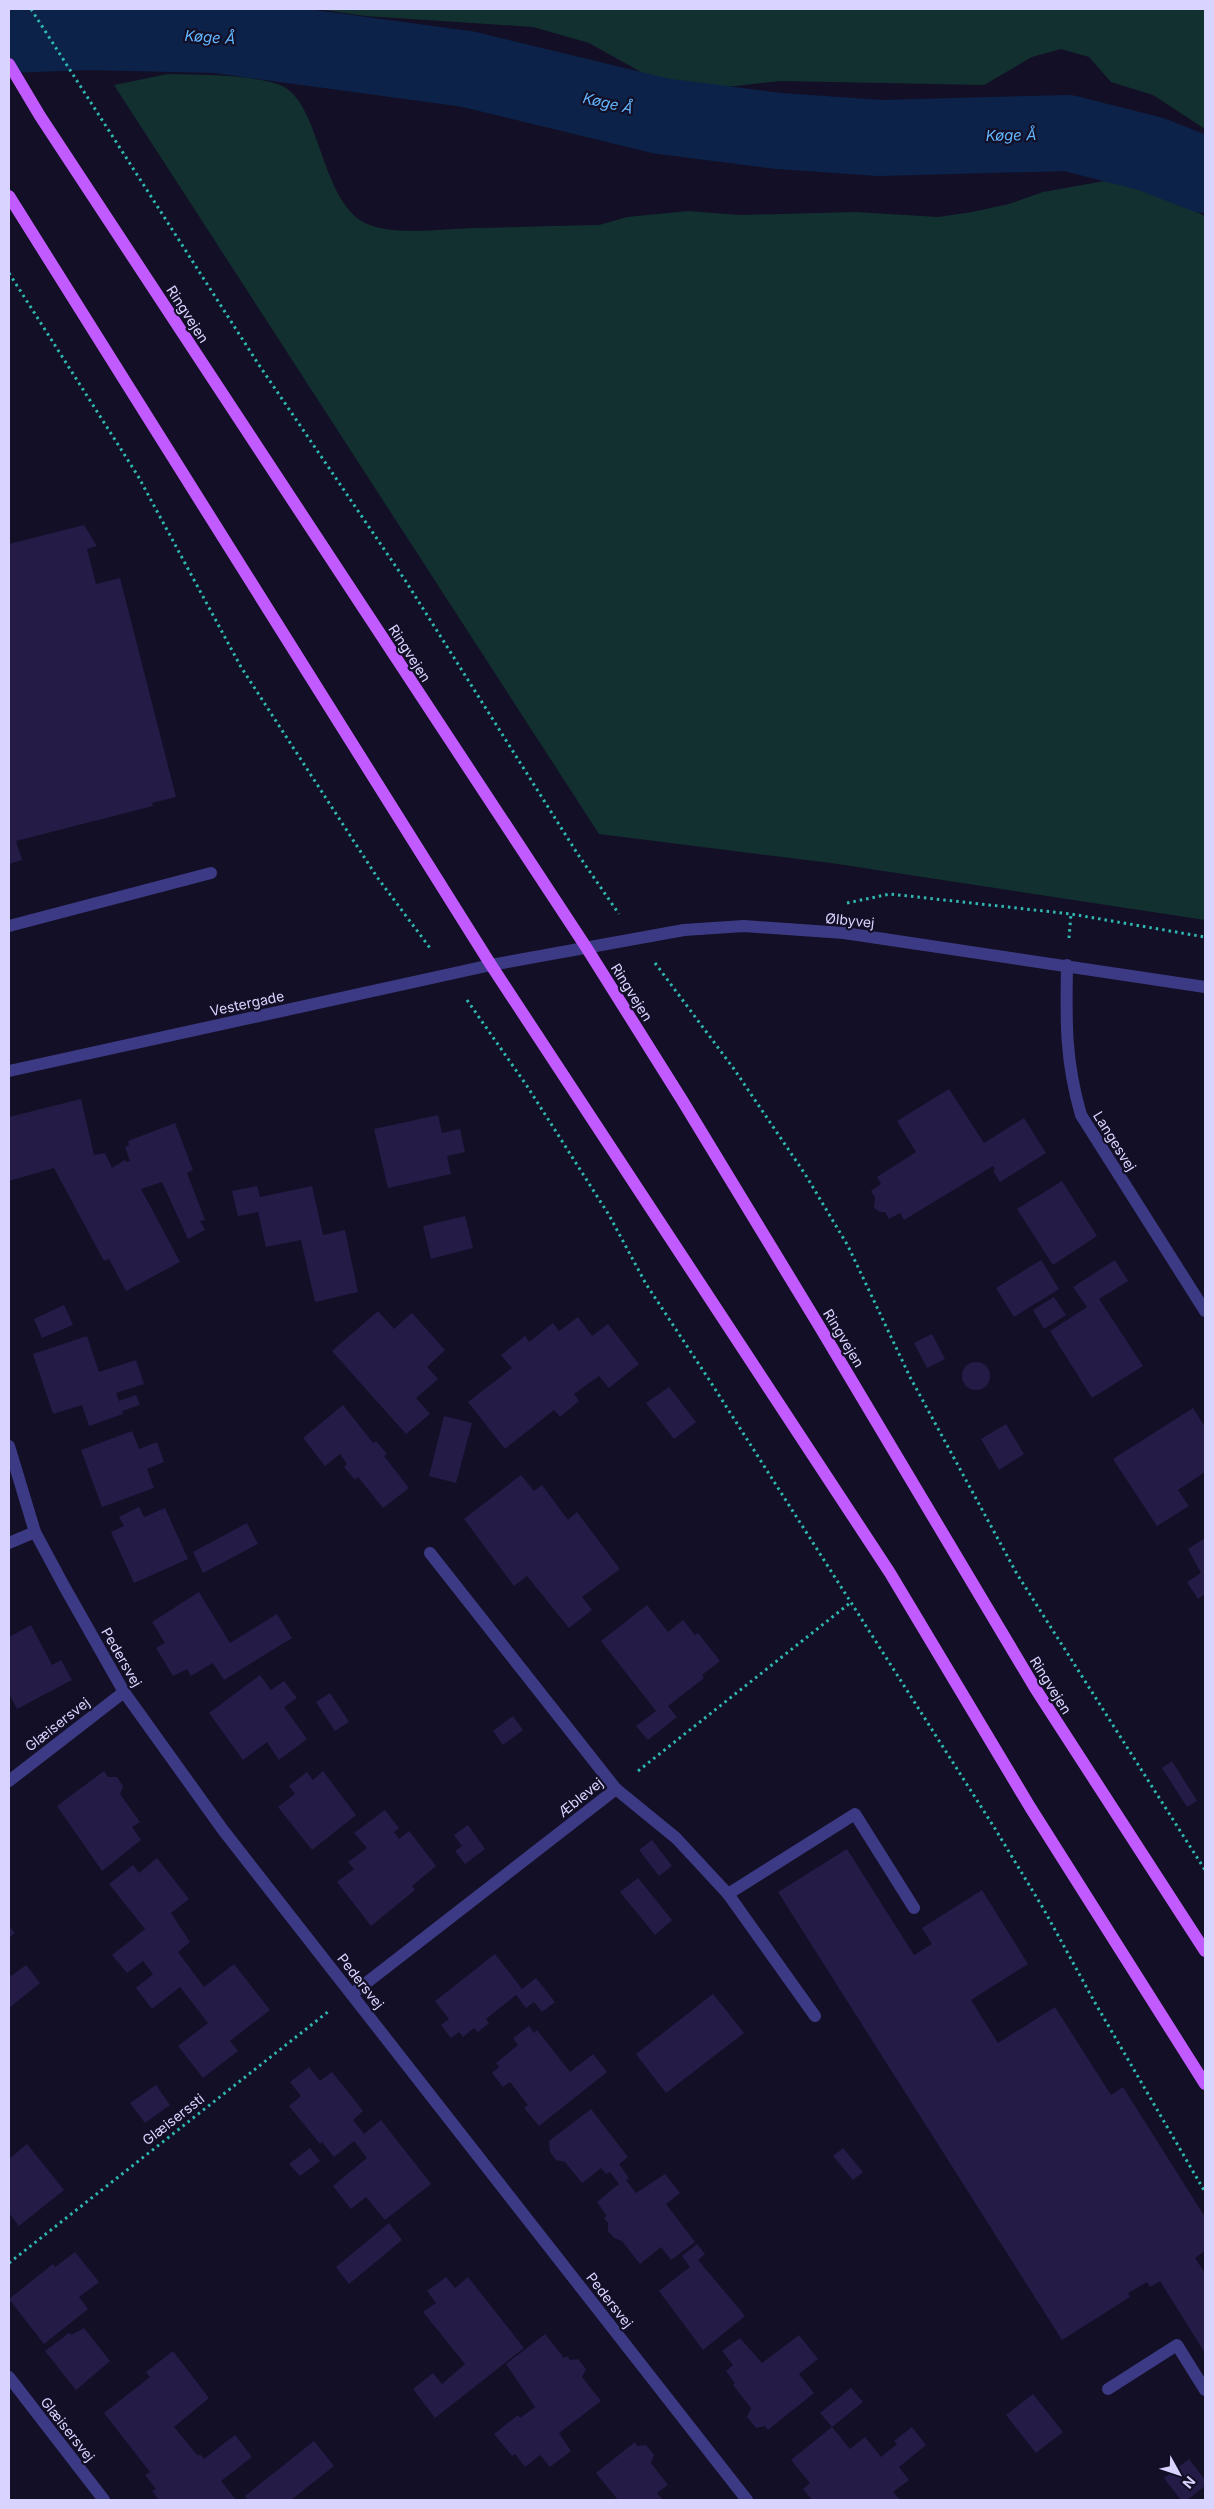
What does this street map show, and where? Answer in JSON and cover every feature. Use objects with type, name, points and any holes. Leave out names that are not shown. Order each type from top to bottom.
[{"type":"main road","name":"Ringvejen","points":[[9,64],[40,116],[586,947],[682,1100],[818,1324],[1034,1688],[1205,1952]]},
{"type":"main road","points":[[9,196],[491,964],[890,1573],[1030,1807],[1205,2084]]},
{"type":"street","points":[[9,926],[211,873]]},
{"type":"street","name":"Ølbyvej","points":[[491,964],[684,930],[744,926],[844,933],[1205,987]]},
{"type":"street","name":"Vestergade","points":[[9,1071],[491,964]]},
{"type":"street","name":"Langesvej","points":[[1066,965],[1066,1045],[1071,1081],[1081,1115],[1205,1311]]},
{"type":"street","name":"Pedersvej","points":[[9,1446],[35,1532],[124,1692],[223,1830],[747,2500]]},
{"type":"street","points":[[9,1543],[35,1532]]},
{"type":"street","name":"Æblevej","points":[[352,1994],[616,1789],[430,1553]]},
{"type":"street","name":"Glæisersvej","points":[[9,1781],[124,1692]]},
{"type":"street","points":[[616,1789],[676,1838],[728,1894],[815,2016]]},
{"type":"street","points":[[728,1894],[855,1814],[914,1908]]},
{"type":"street","points":[[1108,2389],[1177,2345],[1205,2390]]},
{"type":"street","name":"Glæisersvej","points":[[9,2377],[104,2500]]},
{"type":"path","points":[[31,9],[257,362],[405,580],[577,853],[636,938],[734,1068],[804,1174],[848,1246],[910,1377],[1017,1574],[1205,1870]]},
{"type":"path","points":[[9,273],[138,476],[241,667],[377,877],[449,974],[527,1086],[609,1216],[646,1284],[1043,1908],[1094,2001],[1205,2192]]},
{"type":"path","points":[[841,904],[890,894],[1071,914],[1205,937]]},
{"type":"path","points":[[616,1789],[850,1603]]},
{"type":"path","name":"Glæiserssti","points":[[9,2263],[352,1994]]},
{"type":"green space","points":[[317,9],[1205,9],[1205,129],[1153,95],[1111,82],[1089,57],[1061,49],[1032,57],[984,85],[780,81],[709,89],[657,81],[589,43],[533,27],[365,16]]},
{"type":"green space","points":[[168,74],[225,76],[268,81],[280,85],[294,95],[304,110],[338,194],[350,211],[365,223],[388,229],[418,231],[599,225],[627,217],[688,211],[739,215],[855,212],[938,217],[1009,204],[1043,192],[1116,179],[1160,195],[1205,216],[1205,920],[831,863],[599,834],[114,85]]},
{"type":"building","points":[[84,525],[97,546],[87,549],[96,584],[120,578],[176,797],[152,803],[153,806],[16,841],[22,860],[9,864],[9,544]]},
{"type":"building","points":[[949,1089],[984,1143],[1024,1118],[1046,1153],[1000,1182],[993,1171],[995,1170],[993,1166],[904,1220],[900,1213],[889,1219],[885,1212],[880,1212],[874,1208],[875,1197],[871,1191],[881,1184],[877,1177],[916,1152],[897,1121]]},
{"type":"building","points":[[81,1099],[94,1155],[105,1153],[112,1168],[125,1160],[127,1162],[130,1161],[125,1147],[129,1145],[128,1141],[175,1123],[193,1170],[187,1173],[205,1220],[200,1221],[205,1230],[188,1239],[162,1182],[141,1189],[180,1262],[126,1291],[109,1259],[104,1261],[54,1168],[9,1181],[9,1117]]},
{"type":"building","points":[[438,1115],[442,1133],[460,1129],[465,1152],[447,1156],[451,1174],[388,1188],[374,1129]]},
{"type":"building","points":[[1062,1181],[1097,1236],[1053,1265],[1017,1209]]},
{"type":"building","points":[[257,1186],[260,1197],[312,1186],[323,1235],[345,1230],[358,1292],[315,1302],[301,1240],[266,1247],[258,1212],[238,1216],[232,1191]]},
{"type":"building","points":[[465,1216],[473,1248],[431,1259],[423,1226]]},
{"type":"building","points":[[1041,1260],[1059,1289],[1014,1317],[996,1288]]},
{"type":"building","points":[[1115,1260],[1128,1281],[1099,1299],[1143,1366],[1092,1398],[1050,1331],[1087,1307],[1073,1287]]},
{"type":"building","points":[[1054,1297],[1066,1315],[1044,1329],[1033,1310]]},
{"type":"building","points":[[64,1305],[73,1325],[42,1338],[34,1319]]},
{"type":"building","points":[[378,1311],[394,1329],[412,1313],[445,1350],[427,1367],[438,1379],[416,1398],[430,1414],[406,1434],[332,1351]]},
{"type":"building","points":[[578,1317],[592,1336],[608,1324],[639,1364],[609,1388],[599,1376],[574,1394],[579,1401],[560,1417],[554,1410],[505,1449],[468,1402],[512,1368],[501,1355],[525,1336],[529,1342],[553,1323],[559,1331]]},
{"type":"building","points":[[932,1334],[945,1359],[927,1368],[914,1343]]},
{"type":"building","points":[[87,1336],[99,1372],[136,1360],[144,1384],[116,1393],[119,1401],[136,1395],[140,1405],[122,1411],[123,1414],[89,1426],[82,1405],[53,1414],[33,1354]]},
{"type":"building","points":[[976,1362],[986,1366],[990,1376],[986,1386],[976,1390],[966,1386],[962,1376],[966,1366]]},
{"type":"building","points":[[669,1387],[696,1422],[674,1439],[646,1403]]},
{"type":"building","points":[[343,1405],[373,1443],[376,1441],[387,1454],[384,1456],[409,1488],[383,1508],[358,1477],[355,1480],[344,1467],[347,1464],[340,1454],[325,1466],[303,1438]]},
{"type":"building","points":[[1193,1408],[1205,1427],[1205,1472],[1178,1490],[1189,1506],[1157,1526],[1113,1459]]},
{"type":"building","points":[[444,1416],[472,1423],[456,1483],[429,1476]]},
{"type":"building","points":[[1006,1424],[1024,1454],[999,1470],[981,1439]]},
{"type":"building","points":[[132,1431],[139,1449],[157,1442],[164,1462],[147,1469],[154,1488],[102,1507],[81,1450]]},
{"type":"building","points":[[521,1475],[534,1491],[542,1485],[568,1520],[577,1512],[620,1569],[582,1597],[592,1610],[569,1628],[527,1576],[514,1586],[464,1519]]},
{"type":"building","points":[[139,1507],[144,1517],[165,1508],[188,1559],[134,1583],[111,1532],[124,1526],[119,1517]]},
{"type":"building","points":[[247,1523],[258,1544],[203,1573],[193,1552]]},
{"type":"building","points":[[1205,1538],[1205,1594],[1198,1599],[1187,1582],[1201,1573],[1188,1549]]},
{"type":"building","points":[[199,1592],[230,1643],[277,1614],[292,1638],[224,1680],[213,1663],[191,1676],[187,1669],[173,1676],[156,1648],[165,1643],[152,1622]]},
{"type":"building","points":[[647,1605],[668,1632],[683,1620],[695,1635],[698,1633],[720,1661],[702,1675],[704,1678],[668,1706],[677,1717],[648,1740],[636,1726],[656,1711],[601,1641]]},
{"type":"building","points":[[31,1625],[52,1665],[61,1660],[72,1680],[17,1709],[9,1693],[9,1637]]},
{"type":"building","points":[[260,1675],[271,1690],[284,1681],[297,1698],[284,1707],[307,1739],[279,1760],[267,1742],[243,1760],[209,1713]]},
{"type":"building","points":[[330,1693],[349,1722],[335,1731],[316,1702]]},
{"type":"building","points":[[513,1716],[523,1730],[503,1745],[493,1731]]},
{"type":"building","points":[[1172,1761],[1197,1801],[1187,1807],[1162,1768]]},
{"type":"building","points":[[104,1771],[108,1777],[117,1777],[123,1786],[120,1794],[140,1822],[132,1827],[141,1840],[102,1871],[57,1806]]},
{"type":"building","points":[[323,1771],[356,1815],[312,1850],[278,1807],[295,1794],[289,1786],[307,1772],[313,1780]]},
{"type":"building","points":[[385,1810],[399,1828],[394,1832],[399,1839],[409,1831],[436,1866],[412,1886],[415,1890],[371,1926],[337,1882],[354,1869],[348,1862],[367,1848],[354,1833]]},
{"type":"building","points":[[468,1825],[485,1849],[465,1864],[455,1851],[462,1846],[454,1835]]},
{"type":"building","points":[[652,1840],[672,1866],[659,1876],[639,1850]]},
{"type":"building","points":[[847,1849],[914,1955],[932,1944],[922,1928],[982,1890],[1028,1964],[971,2000],[998,2043],[1055,2007],[1111,2095],[1123,2087],[1205,2217],[1205,2251],[1195,2258],[1205,2273],[1205,2353],[1160,2281],[1150,2287],[1147,2282],[1128,2293],[1130,2297],[1062,2340],[778,1892]]},
{"type":"building","points":[[157,1858],[189,1899],[171,1913],[190,1942],[178,1952],[204,1987],[234,1964],[270,2010],[230,2041],[238,2051],[203,2078],[178,2046],[208,2023],[180,1987],[152,2009],[136,1988],[153,1974],[143,1961],[127,1973],[112,1955],[145,1929],[109,1884],[133,1865],[139,1873]]},
{"type":"building","points":[[638,1878],[672,1920],[655,1935],[620,1892]]},
{"type":"building","points":[[9,1926],[15,1933],[9,1938]]},
{"type":"building","points":[[495,1954],[522,1989],[536,1978],[555,2002],[542,2012],[534,2002],[526,2008],[516,1995],[486,2019],[489,2023],[478,2032],[474,2028],[463,2037],[459,2032],[451,2038],[441,2025],[449,2019],[435,2001]]},
{"type":"building","points":[[26,1965],[40,1983],[9,2008],[9,1974],[11,1976]]},
{"type":"building","points":[[713,1994],[744,2033],[666,2093],[636,2054]]},
{"type":"building","points":[[529,2026],[534,2033],[537,2030],[570,2072],[593,2054],[607,2072],[539,2126],[524,2108],[528,2105],[510,2082],[503,2087],[492,2073],[499,2067],[496,2063],[518,2045],[513,2038]]},
{"type":"building","points":[[309,2067],[320,2081],[332,2072],[363,2111],[353,2120],[364,2134],[381,2120],[431,2184],[385,2220],[366,2197],[351,2209],[333,2186],[367,2158],[354,2141],[334,2157],[322,2142],[320,2144],[289,2106],[301,2096],[290,2082]]},
{"type":"building","points":[[156,2085],[170,2105],[145,2123],[130,2103]]},
{"type":"building","points":[[591,2109],[628,2157],[619,2164],[629,2178],[626,2180],[636,2193],[665,2174],[680,2193],[666,2204],[695,2242],[671,2260],[661,2247],[640,2264],[622,2241],[614,2238],[608,2231],[608,2223],[604,2218],[607,2216],[597,2202],[619,2184],[610,2172],[606,2174],[601,2168],[582,2183],[565,2162],[556,2160],[550,2152],[549,2141]]},
{"type":"building","points":[[27,2144],[64,2190],[19,2226],[9,2213],[9,2159]]},
{"type":"building","points":[[310,2148],[320,2161],[300,2176],[289,2164]]},
{"type":"building","points":[[843,2148],[863,2172],[853,2180],[833,2156]]},
{"type":"building","points":[[389,2223],[402,2240],[349,2284],[336,2267]]},
{"type":"building","points":[[697,2244],[705,2254],[698,2260],[745,2316],[703,2350],[659,2291],[690,2267],[682,2256]]},
{"type":"building","points":[[75,2252],[99,2282],[79,2297],[88,2309],[44,2344],[9,2299],[53,2264],[55,2267]]},
{"type":"building","points":[[446,2277],[455,2288],[468,2277],[524,2348],[435,2418],[413,2389],[433,2373],[442,2384],[465,2364],[423,2312],[436,2303],[427,2291]]},
{"type":"building","points":[[84,2328],[110,2361],[76,2390],[45,2351],[69,2333],[71,2335]]},
{"type":"building","points":[[545,2334],[564,2358],[567,2356],[570,2360],[578,2359],[586,2369],[582,2377],[601,2401],[559,2433],[571,2451],[550,2467],[540,2455],[525,2467],[515,2454],[512,2456],[494,2434],[518,2415],[520,2418],[535,2407],[506,2364]]},
{"type":"building","points":[[799,2335],[818,2359],[799,2374],[814,2393],[768,2430],[765,2426],[756,2428],[747,2417],[751,2408],[733,2385],[735,2383],[726,2371],[733,2365],[722,2351],[740,2338],[762,2363]]},
{"type":"building","points":[[173,2351],[209,2398],[174,2427],[198,2456],[200,2454],[204,2459],[235,2435],[252,2457],[221,2481],[236,2500],[159,2500],[152,2491],[156,2489],[145,2475],[150,2472],[104,2413],[150,2377],[146,2372]]},
{"type":"building","points":[[851,2388],[863,2402],[832,2427],[820,2413]]},
{"type":"building","points":[[1033,2394],[1063,2432],[1036,2453],[1006,2415]]},
{"type":"building","points":[[832,2427],[850,2449],[865,2437],[881,2457],[897,2444],[894,2441],[912,2427],[926,2445],[899,2467],[909,2480],[893,2492],[900,2500],[812,2500],[803,2489],[810,2483],[791,2460]]},
{"type":"building","points":[[314,2441],[334,2466],[291,2500],[248,2500],[245,2496]]},
{"type":"building","points":[[635,2442],[637,2446],[646,2445],[654,2455],[651,2463],[668,2485],[657,2493],[663,2500],[618,2500],[596,2473]]},
{"type":"building","points":[[1189,2459],[1205,2480],[1205,2486],[1187,2500],[1181,2500],[1164,2478]]},
{"type":"waterway","name":"Køge Å","points":[[9,35],[87,32],[217,35],[467,69],[661,116],[779,131],[880,138],[1068,133],[1151,154],[1205,175]]}]
